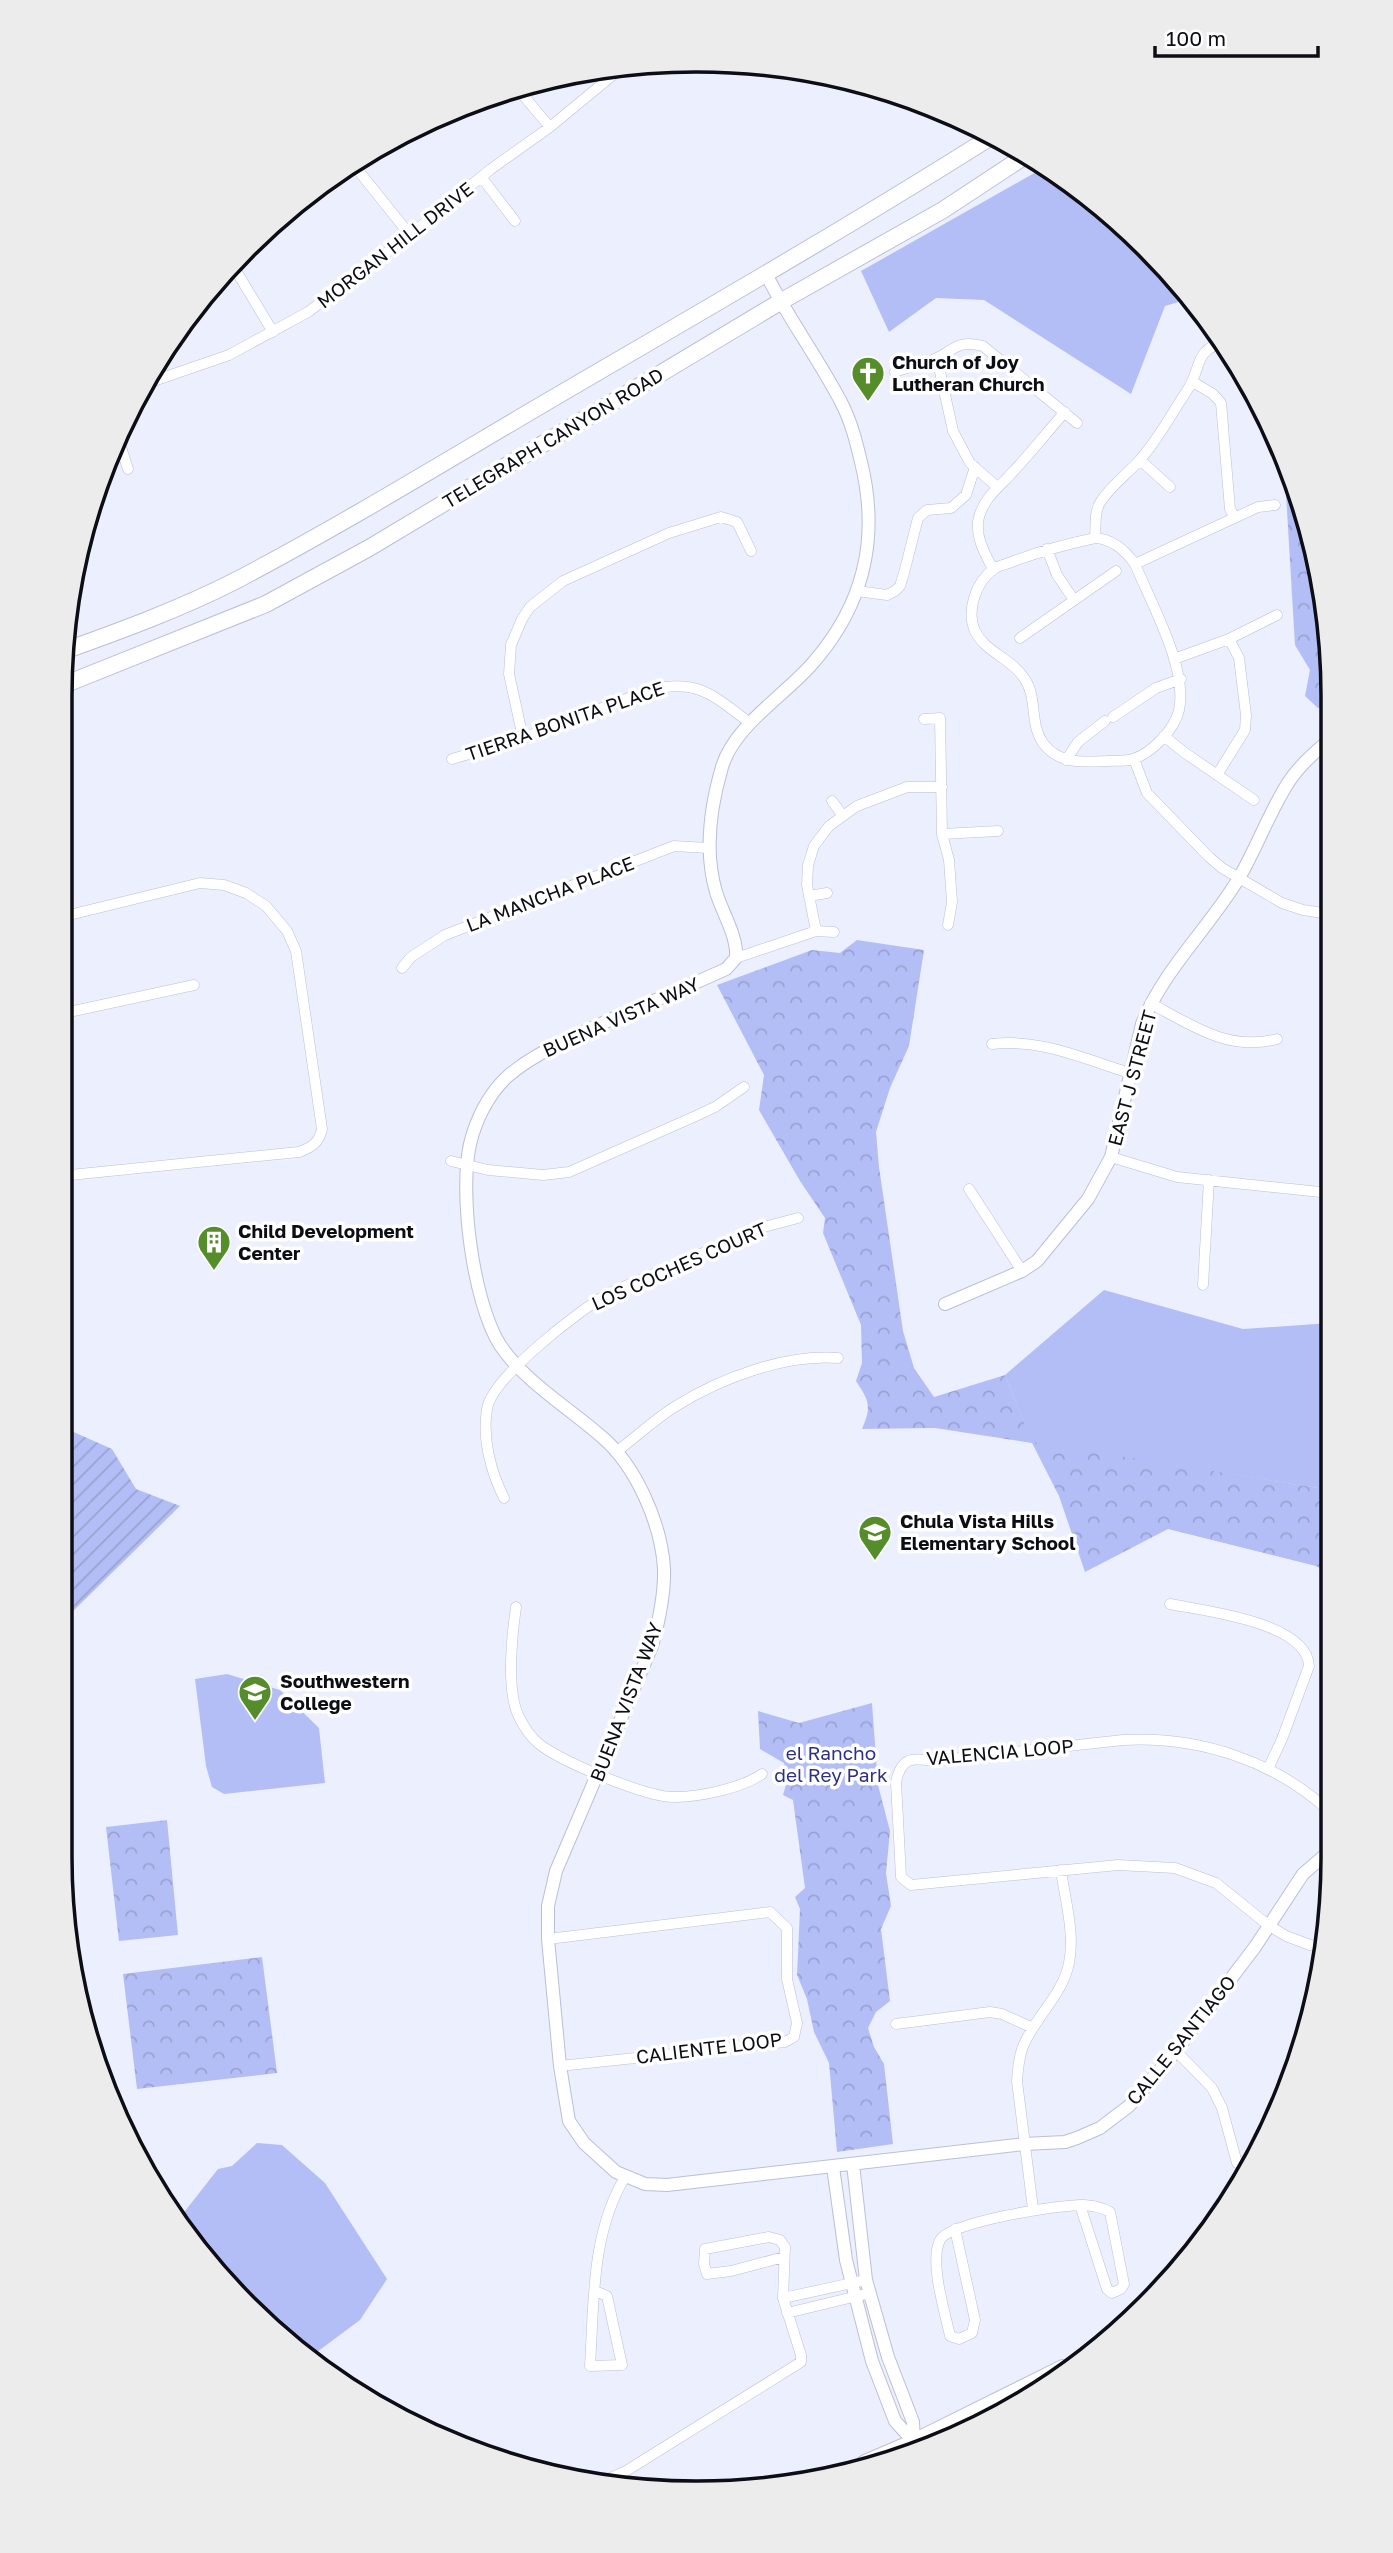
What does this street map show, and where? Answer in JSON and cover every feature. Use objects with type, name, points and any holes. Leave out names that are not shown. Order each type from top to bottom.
[{"type":"main road","name":"TELEGRAPH CANYON ROAD","points":[[74,648],[121,631],[233,582],[387,496],[766,274],[984,142]]},
{"type":"main road","name":"TELEGRAPH CANYON ROAD","points":[[72,681],[266,604],[369,548],[780,302],[943,210],[1018,161]]},
{"type":"main road","points":[[956,2425],[1023,2389]]},
{"type":"street","name":"MORGAN HILL DRIVE","points":[[158,380],[229,355],[319,304],[491,169],[550,127],[609,78]]},
{"type":"street","points":[[524,96],[550,127]]},
{"type":"street","points":[[359,171],[410,235]]},
{"type":"street","points":[[482,178],[516,221]]},
{"type":"street","points":[[238,274],[273,332]]},
{"type":"street","points":[[766,274],[841,402],[853,428],[866,481],[870,531],[857,592],[841,625],[812,664],[750,723],[722,764],[708,848],[716,891],[736,958],[816,931],[834,932]]},
{"type":"street","points":[[895,372],[937,358],[951,347],[972,343],[983,346],[1077,422]]},
{"type":"street","points":[[1096,538],[1096,515],[1100,501],[1140,460],[1193,382],[1199,358],[1213,345]]},
{"type":"street","points":[[937,358],[953,431],[970,463],[996,486]]},
{"type":"street","points":[[1193,382],[1213,394],[1221,403],[1230,509],[1235,518]]},
{"type":"street","points":[[993,569],[983,551],[977,527],[984,506],[996,486],[1009,477],[1065,412]]},
{"type":"street","points":[[122,450],[128,469]]},
{"type":"street","points":[[1140,460],[1170,487]]},
{"type":"street","points":[[857,592],[887,595],[895,592],[900,586],[918,518],[926,510],[951,508],[967,495],[975,467]]},
{"type":"street","points":[[1135,564],[1258,507],[1275,505]]},
{"type":"street","points":[[523,738],[509,674],[511,645],[530,607],[563,581],[669,533],[721,517],[737,522],[751,551]]},
{"type":"street","points":[[1096,538],[1105,538],[1125,551],[1135,564],[1181,680],[1179,710],[1174,723],[1156,745],[1134,759],[1075,762],[1066,760],[1044,744],[1034,722],[1032,693],[1028,683],[1016,666],[985,645],[974,629],[972,603],[977,590],[993,569],[1047,549],[1096,538]]},
{"type":"street","points":[[1047,549],[1057,575],[1074,600]]},
{"type":"street","points":[[1020,638],[1116,571]]},
{"type":"street","points":[[1174,659],[1228,639],[1277,615]]},
{"type":"street","points":[[1217,775],[1245,730],[1246,715],[1239,658],[1228,639]]},
{"type":"street","points":[[1066,760],[1078,742],[1109,719],[1156,688],[1181,680]]},
{"type":"street","name":"TIERRA BONITA PLACE","points":[[452,759],[523,738],[670,685],[693,686],[710,692],[750,723]]},
{"type":"street","points":[[924,719],[940,718],[943,834],[949,860],[952,902],[948,925]]},
{"type":"street","points":[[1164,736],[1254,800]]},
{"type":"street","name":"EAST J STREET","points":[[945,1304],[1022,1271],[1037,1261],[1088,1199],[1111,1157],[1121,1122],[1129,1073],[1150,1003],[1238,879],[1288,783],[1307,759],[1321,747]]},
{"type":"street","points":[[1134,759],[1147,793],[1209,857],[1238,879],[1282,903],[1321,913]]},
{"type":"street","points":[[816,931],[807,885],[808,865],[814,846],[829,827],[857,806],[907,787],[942,787]]},
{"type":"street","points":[[832,801],[843,816]]},
{"type":"street","points":[[943,834],[998,831]]},
{"type":"street","name":"LA MANCHA PLACE","points":[[402,968],[411,957],[447,934],[674,846],[708,848]]},
{"type":"street","points":[[72,915],[200,883],[235,888],[257,899],[274,913],[288,931],[296,951],[322,1129],[320,1138],[313,1146],[299,1152],[72,1175]]},
{"type":"street","points":[[809,896],[827,893]]},
{"type":"street","name":"BUENA VISTA WAY","points":[[736,958],[726,969],[543,1051],[499,1086],[481,1113],[472,1134],[467,1165],[468,1214],[483,1308],[501,1346],[541,1389],[604,1438],[616,1452],[638,1485],[651,1515],[664,1569],[661,1614],[652,1646],[556,1871],[548,1906],[548,1939],[560,2066],[569,2121],[601,2161],[625,2177],[645,2184],[667,2185],[853,2164]]},
{"type":"street","points":[[72,1013],[194,985]]},
{"type":"street","points":[[1150,1003],[1216,1038],[1262,1043],[1277,1039]]},
{"type":"street","points":[[992,1044],[1009,1042],[1040,1045],[1129,1073]]},
{"type":"street","points":[[451,1161],[488,1170],[538,1174],[569,1172],[707,1111],[744,1087]]},
{"type":"street","points":[[1111,1157],[1160,1174],[1321,1192]]},
{"type":"street","points":[[1203,1285],[1209,1180]]},
{"type":"street","points":[[969,1189],[1022,1271]]},
{"type":"street","name":"LOS COCHES COURT","points":[[504,1498],[489,1460],[487,1408],[492,1393],[518,1366],[567,1322],[609,1293],[764,1227],[798,1218]]},
{"type":"street","points":[[616,1452],[677,1405],[713,1387],[772,1364],[809,1358],[838,1358]]},
{"type":"street","points":[[1170,1604],[1254,1621],[1299,1644],[1308,1657],[1309,1666],[1282,1740],[1268,1769]]},
{"type":"street","points":[[516,1607],[511,1668],[516,1709],[519,1719],[537,1742],[557,1756],[644,1792],[675,1797],[735,1787],[749,1783],[762,1774]]},
{"type":"street","name":"VALENCIA LOOP","points":[[1315,1946],[1286,1936],[1268,1925],[1227,1890],[1203,1877],[1160,1866],[1132,1865],[1060,1870],[911,1885],[901,1877],[897,1782],[899,1770],[905,1763],[916,1758],[932,1761],[1127,1740],[1196,1745],[1230,1753],[1268,1769],[1303,1790],[1321,1805]]},
{"type":"street","name":"CALLE SANTIAGO","points":[[853,2164],[1024,2144],[1065,2142],[1100,2128],[1129,2106],[1176,2051],[1255,1947],[1303,1874],[1321,1859]]},
{"type":"street","points":[[1033,2209],[1017,2081],[1023,2045],[1061,1986],[1069,1963],[1071,1940],[1060,1870]]},
{"type":"street","name":"CALIENTE LOOP","points":[[548,1939],[770,1912],[787,1928],[787,1979],[797,2023],[794,2037],[785,2042],[560,2066]]},
{"type":"street","points":[[896,2024],[990,2012],[1002,2014],[1033,2028]]},
{"type":"street","points":[[1176,2051],[1212,2088],[1222,2108],[1237,2163],[1240,2164]]},
{"type":"street","points":[[853,2164],[866,2280],[888,2357],[913,2422],[915,2441]]},
{"type":"street","points":[[833,2167],[851,2283],[872,2361],[895,2421],[913,2442]]},
{"type":"street","points":[[595,2291],[607,2296],[622,2365],[590,2366],[597,2255],[604,2225],[616,2192],[625,2177]]},
{"type":"street","points":[[955,2229],[975,2320],[974,2330],[967,2337],[960,2339],[950,2336],[937,2272],[937,2251],[942,2236],[955,2229],[1033,2209],[1080,2205],[1104,2208],[1110,2212],[1124,2284],[1117,2292],[1112,2293],[1107,2289],[1080,2205]]},
{"type":"street","points":[[615,2476],[801,2362],[783,2298],[785,2247],[780,2240],[769,2237],[705,2249],[704,2264],[707,2274],[731,2271],[784,2257]]},
{"type":"street","points":[[783,2298],[866,2280]]},
{"type":"street","points":[[788,2313],[870,2293]]},
{"type":"green space","points":[[1036,172],[1108,227],[1138,255],[1180,301],[1165,306],[1131,394],[984,300],[936,298],[889,332],[861,271]]},
{"type":"green space","points":[[1286,490],[1300,535],[1316,615],[1321,708],[1305,696],[1310,670],[1295,645]]},
{"type":"green space","points":[[857,940],[924,950],[909,1046],[890,1088],[876,1132],[903,1331],[914,1368],[934,1397],[1005,1375],[1032,1442],[1321,1488],[1321,1569],[1168,1529],[1085,1572],[1059,1496],[1032,1443],[935,1428],[862,1429],[868,1404],[856,1381],[862,1363],[861,1325],[823,1233],[825,1218],[759,1110],[764,1075],[717,985],[812,950],[840,953]]},
{"type":"green space","points":[[1104,1290],[1243,1329],[1321,1324],[1321,1488],[1032,1443],[1005,1375]]},
{"type":"green space","points":[[72,1431],[112,1449],[136,1489],[180,1506],[72,1612]]},
{"type":"green space","points":[[227,1674],[280,1690],[319,1728],[325,1783],[224,1794],[212,1787],[206,1766],[195,1679]]},
{"type":"green space","name":"el Rancho del Rey Park","points":[[872,1703],[878,1785],[890,1831],[886,1873],[891,1906],[881,1929],[890,2001],[876,2012],[868,2028],[874,2047],[884,2064],[893,2144],[837,2152],[829,2063],[814,2032],[807,1999],[797,1975],[800,1909],[795,1897],[805,1888],[793,1800],[783,1795],[788,1778],[784,1763],[760,1749],[758,1711],[799,1723]]},
{"type":"green space","points":[[167,1820],[178,1935],[119,1941],[106,1827]]},
{"type":"green space","points":[[262,1957],[277,2073],[137,2089],[123,1974]]},
{"type":"green space","points":[[257,2143],[282,2145],[325,2183],[387,2279],[360,2320],[317,2352],[255,2298],[227,2268],[184,2213],[218,2169],[232,2166]]},
{"type":"place","name":"Church of Joy Lutheran Church","points":[[868,403]]},
{"type":"place","name":"Child Development Center","points":[[214,1272]]},
{"type":"place","name":"Chula Vista Hills Elementary School","points":[[875,1562]]},
{"type":"place","name":"Southwestern College","points":[[255,1722]]}]
